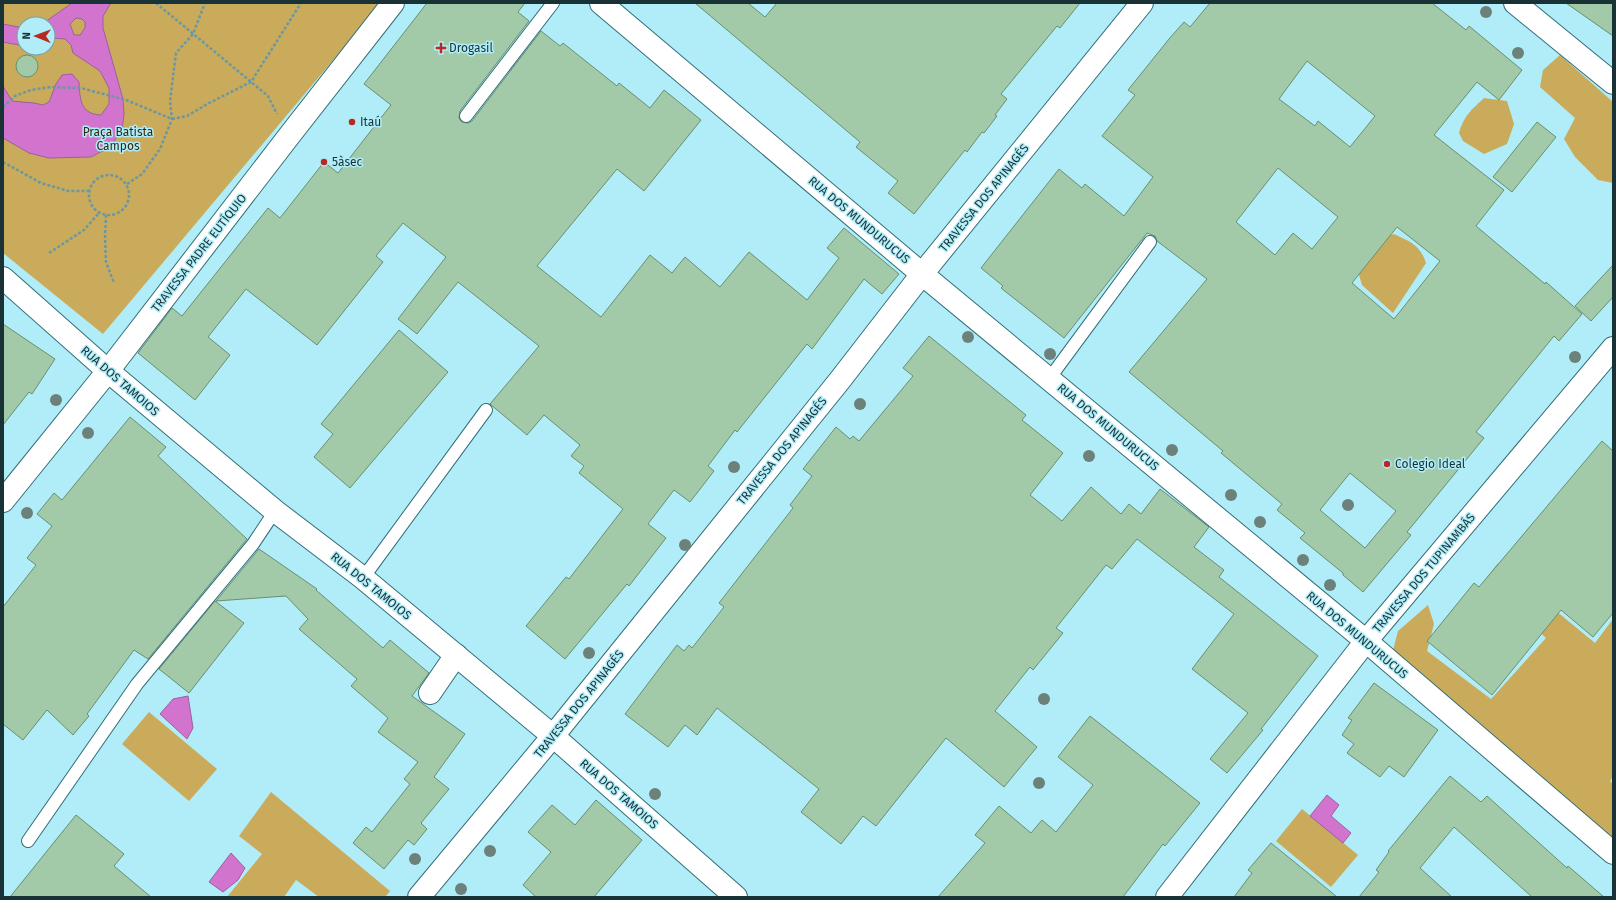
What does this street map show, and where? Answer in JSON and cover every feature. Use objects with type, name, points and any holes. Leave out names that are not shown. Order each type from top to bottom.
[{"type":"street","name":"TRAVESSA PADRE EUTÍQUIO","points":[[3,501],[108,371],[288,136],[393,3]]},
{"type":"street","name":"RUA DOS MUNDURUCUS","points":[[601,3],[922,274],[1366,641],[1613,853]]},
{"type":"street","name":"TRAVESSA DOS APINAGÉS","points":[[419,897],[553,736],[840,380],[922,274],[1142,3]]},
{"type":"street","points":[[1515,3],[1613,83]]},
{"type":"street","name":"RUA DOS TAMOIOS","points":[[3,278],[108,371],[275,511],[363,578],[553,736],[736,897]]},
{"type":"street","name":"TRAVESSA DOS TUPINAMBÁS","points":[[1167,897],[1366,641],[1613,348]]},
{"type":"street","points":[[430,693],[456,655]]},
{"type":"lane","points":[[466,116],[553,3]]},
{"type":"lane","points":[[1049,379],[1150,242]]},
{"type":"lane","points":[[363,578],[486,410]]},
{"type":"lane","points":[[28,841],[137,684],[253,544],[275,511]]},
{"type":"path","points":[[156,3],[268,96]]},
{"type":"path","points":[[126,184],[142,174],[160,149],[172,119],[170,101],[176,53],[193,34],[205,3]]},
{"type":"path","points":[[3,107],[14,96],[31,90],[51,87],[82,88],[126,100],[172,119],[187,116],[209,103],[252,82],[301,3]]},
{"type":"path","points":[[3,162],[41,182],[68,191],[89,191]]},
{"type":"path","points":[[107,174],[115,175],[121,178],[126,184],[129,191],[129,199],[121,212],[114,215],[106,215],[99,213],[93,208],[89,200],[89,191],[92,183],[99,177],[107,174]]},
{"type":"path","points":[[49,253],[84,230],[99,213]]},
{"type":"path","points":[[106,215],[106,262],[114,283]]},
{"type":"green space","name":"Praça Batista Campos","points":[[3,3],[381,3],[103,334],[3,253]]},
{"type":"green space","points":[[1560,55],[1613,102],[1613,183],[1598,180],[1575,157],[1564,139],[1575,118],[1540,87],[1543,70]]},
{"type":"green space","points":[[1484,98],[1507,101],[1514,124],[1507,144],[1484,154],[1463,141],[1459,133],[1468,114]]},
{"type":"green space","points":[[1394,234],[1405,239],[1418,248],[1426,263],[1393,313],[1362,285],[1359,275],[1362,254],[1377,239]]},
{"type":"green space","points":[[1498,563],[1595,643],[1613,619],[1613,777],[1610,781],[1613,784],[1613,842],[1392,654],[1398,631],[1428,605],[1434,624],[1427,651],[1491,699],[1546,638],[1484,581]]},
{"type":"green space","points":[[149,712],[217,769],[189,801],[122,744]]},
{"type":"green space","points":[[271,792],[390,891],[385,897],[319,897],[296,880],[284,897],[227,897],[262,854],[239,836]]},
{"type":"green space","points":[[1302,809],[1358,855],[1331,887],[1276,841]]},
{"type":"shaded area","points":[[72,3],[111,3],[103,16],[103,28],[123,99],[124,114],[122,130],[110,147],[91,157],[49,158],[29,153],[3,138],[3,86],[12,101],[43,105],[49,102],[56,84],[62,75],[72,74],[79,82],[81,100],[85,109],[94,114],[101,115],[109,104],[109,88],[100,71],[73,53],[71,45],[65,39],[56,38],[56,16],[54,16]],"holes":[[[76,18],[82,19],[85,22],[85,28],[80,35],[74,35],[70,24]]]},
{"type":"shaded area","points":[[3,24],[16,26],[16,44],[3,42]]},
{"type":"shaded area","points":[[188,696],[193,728],[187,739],[160,714],[173,699]]},
{"type":"shaded area","points":[[1327,795],[1339,805],[1331,816],[1351,833],[1343,843],[1310,816]]},
{"type":"shaded area","points":[[231,853],[245,868],[238,880],[223,892],[209,882]]},
{"type":"building","points":[[427,3],[525,3],[518,12],[529,21],[460,111],[459,118],[462,122],[468,123],[472,121],[541,31],[560,46],[563,43],[617,86],[619,83],[650,108],[664,90],[701,120],[644,191],[617,169],[537,266],[601,317],[650,255],[672,273],[685,257],[720,287],[749,252],[807,300],[839,258],[827,248],[844,228],[899,274],[882,294],[864,279],[812,349],[807,344],[737,432],[735,430],[708,466],[714,471],[690,502],[674,490],[648,524],[666,538],[629,586],[627,584],[565,659],[526,626],[566,577],[569,579],[623,509],[579,473],[584,466],[571,456],[580,445],[544,415],[527,435],[490,404],[539,346],[458,282],[417,334],[398,319],[446,257],[403,223],[376,256],[383,262],[317,345],[246,289],[208,337],[230,355],[195,400],[138,353],[172,308],[182,316],[268,208],[280,218],[324,162],[338,173],[391,105],[364,84]]},
{"type":"building","points":[[695,3],[748,3],[765,17],[777,3],[1080,3],[1060,28],[1057,26],[1001,94],[1007,99],[995,115],[997,116],[984,133],[982,132],[967,152],[965,150],[914,214],[888,193],[898,181],[856,147],[860,142]]},
{"type":"building","points":[[1210,3],[1432,3],[1466,30],[1469,26],[1522,70],[1499,100],[1477,82],[1434,135],[1504,190],[1476,226],[1545,284],[1546,282],[1582,314],[1559,341],[1554,336],[1476,432],[1484,438],[1407,532],[1411,535],[1363,592],[1343,575],[1343,573],[1300,538],[1305,533],[1277,510],[1282,504],[1221,453],[1223,451],[1129,372],[1207,279],[1157,241],[1155,236],[1147,233],[1064,338],[1001,288],[1003,286],[981,268],[1059,169],[1082,188],[1085,184],[1124,216],[1153,177],[1102,136],[1135,95],[1128,90],[1169,39],[1184,22],[1190,27]],"holes":[[[1307,61],[1375,116],[1350,147],[1318,121],[1315,126],[1279,99]],[[1278,168],[1338,217],[1312,249],[1293,233],[1275,255],[1236,222]],[[1397,227],[1440,261],[1394,319],[1352,283]],[[1350,473],[1396,511],[1365,548],[1320,510]]]},
{"type":"building","points":[[1566,3],[1613,3],[1613,36]]},
{"type":"building","points":[[23,56],[31,56],[35,58],[38,66],[35,74],[27,77],[19,74],[16,66],[19,58]]},
{"type":"building","points":[[1537,122],[1556,137],[1512,192],[1493,177]]},
{"type":"building","points":[[1613,265],[1613,297],[1591,321],[1575,306]]},
{"type":"building","points":[[3,324],[55,359],[32,394],[29,392],[3,425]]},
{"type":"building","points":[[399,330],[448,372],[350,488],[314,457],[333,434],[321,424]]},
{"type":"building","points":[[929,336],[1026,415],[1022,420],[1063,453],[1030,495],[1062,521],[1091,487],[1121,514],[1129,504],[1141,514],[1160,489],[1209,527],[1194,547],[1224,570],[1219,577],[1318,656],[1261,729],[1263,730],[1227,773],[1210,759],[1248,713],[1192,669],[1234,614],[1137,539],[1112,569],[1106,565],[1056,628],[1063,633],[1033,670],[1030,667],[995,711],[1037,747],[1004,787],[946,738],[876,826],[863,816],[841,844],[801,812],[819,789],[717,708],[697,735],[685,725],[668,747],[625,714],[677,645],[684,651],[689,645],[692,648],[724,607],[719,603],[793,508],[790,505],[812,476],[803,469],[836,427],[850,439],[853,436],[859,441],[913,376],[903,368]]},
{"type":"building","points":[[130,417],[166,447],[158,456],[247,539],[148,659],[134,650],[87,714],[89,716],[73,735],[47,710],[23,740],[3,724],[3,607],[36,565],[27,558],[52,526],[37,514],[54,493],[62,500]]},
{"type":"building","points":[[1602,441],[1613,451],[1613,613],[1593,637],[1561,610],[1492,695],[1427,641],[1474,583],[1479,587]]},
{"type":"building","points":[[259,549],[317,589],[316,590],[383,648],[390,640],[429,673],[412,696],[465,734],[434,777],[449,789],[421,823],[427,829],[414,845],[408,840],[384,869],[353,843],[366,827],[372,832],[410,784],[404,779],[418,762],[378,732],[388,718],[351,686],[357,679],[299,629],[308,619],[286,596],[216,601]]},
{"type":"building","points":[[215,601],[244,623],[189,693],[159,669]]},
{"type":"building","points":[[1374,683],[1438,730],[1404,777],[1389,766],[1380,777],[1347,753],[1354,744],[1342,735],[1352,720],[1348,718]]},
{"type":"building","points":[[1090,716],[1200,803],[1165,846],[1163,844],[1123,897],[938,897],[985,843],[975,835],[999,806],[1031,833],[1042,820],[1056,832],[1093,785],[1058,757]]},
{"type":"building","points":[[1450,776],[1481,802],[1487,796],[1567,868],[1568,866],[1604,897],[1532,897],[1454,827],[1420,868],[1452,897],[1359,897],[1379,872],[1376,870],[1389,852],[1388,851]]},
{"type":"building","points":[[596,800],[642,840],[594,897],[536,897],[523,885],[551,852],[528,832],[552,805],[575,825]]},
{"type":"building","points":[[76,815],[124,854],[114,866],[151,897],[10,897]]},
{"type":"building","points":[[1271,843],[1337,897],[1234,897],[1252,873],[1248,870]]},
{"type":"place","name":"Drogasil","points":[[441,48]]},
{"type":"place","name":"Itaú","points":[[352,122]]},
{"type":"place","name":"5àsec","points":[[324,162]]},
{"type":"place","name":"Colegio Ideal","points":[[1387,464]]}]
